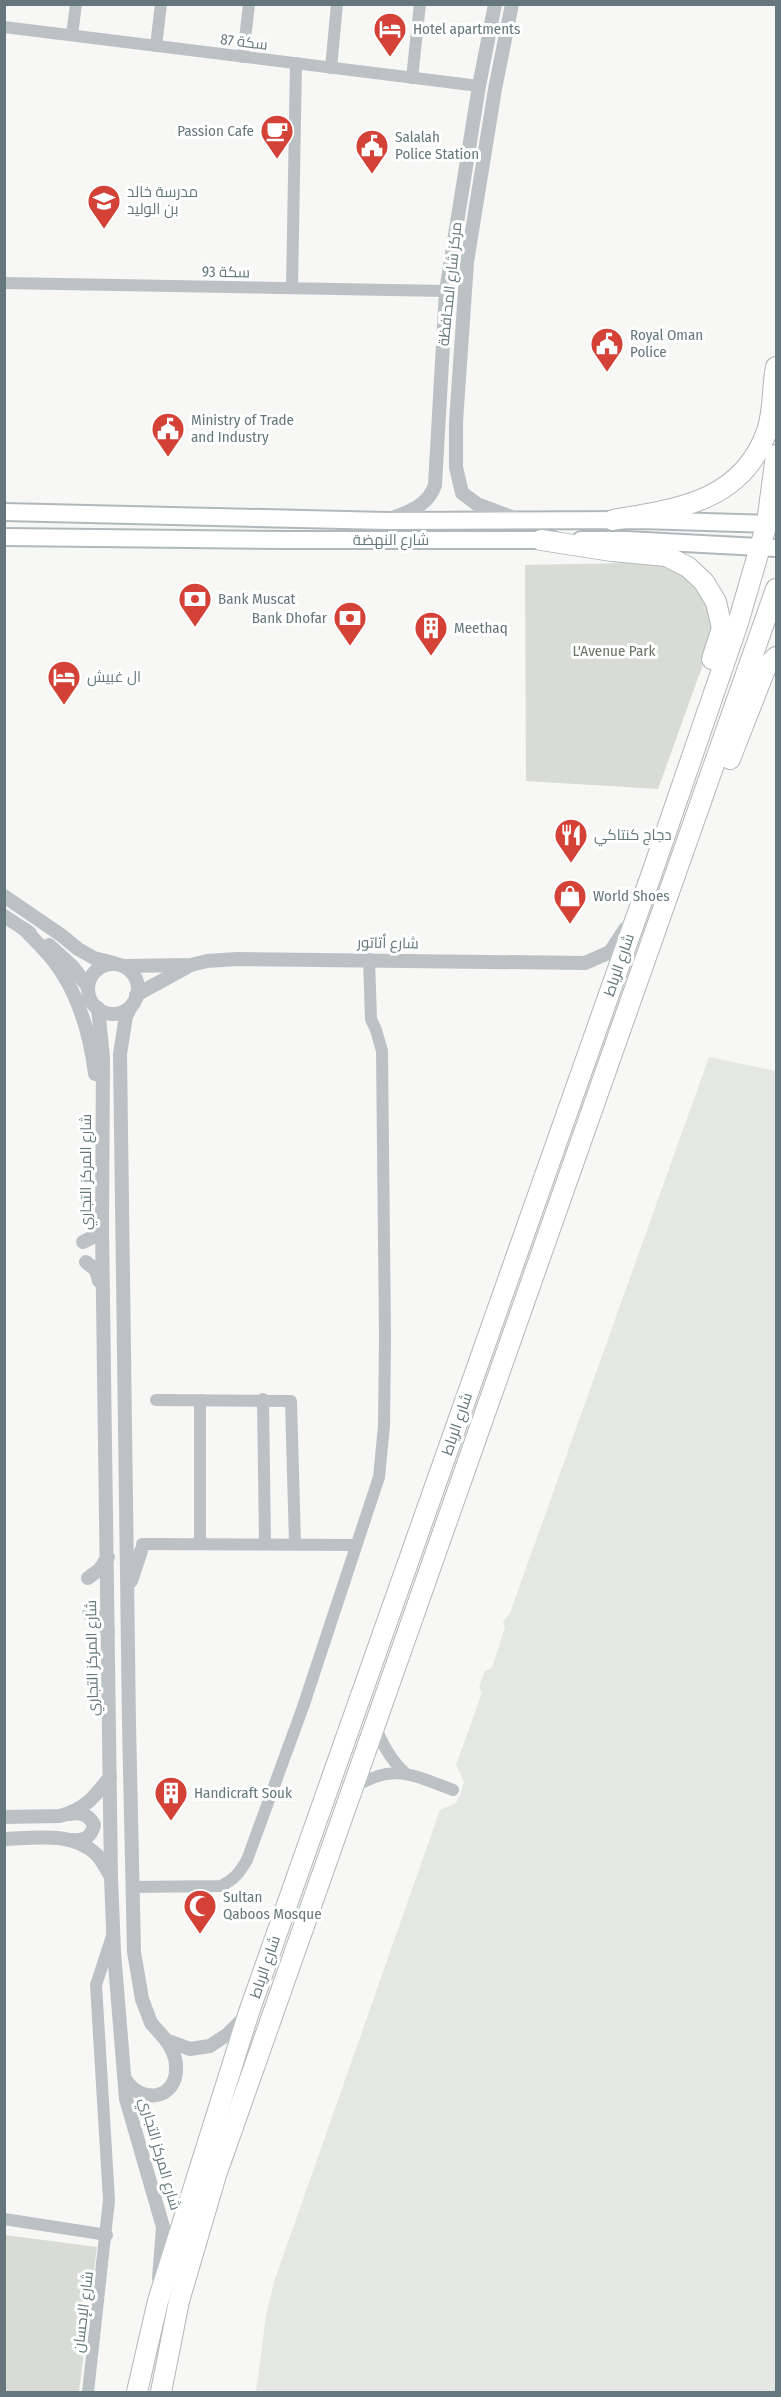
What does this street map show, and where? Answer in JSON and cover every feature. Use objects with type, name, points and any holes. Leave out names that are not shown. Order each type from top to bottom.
[{"type":"highway","points":[[612,520],[674,510],[713,496],[749,467],[767,430],[777,367]]},
{"type":"highway","name":"شارع الرباط","points":[[137,2392],[158,2301],[249,2012],[653,870],[738,623],[768,548],[777,455]]},
{"type":"highway","points":[[541,540],[612,551],[666,556],[688,567],[704,582],[716,602],[722,628],[693,724],[692,757]]},
{"type":"highway","name":"شارع الرباط","points":[[161,2392],[179,2301],[216,2175],[777,589]]},
{"type":"highway","points":[[673,880],[698,840],[766,667],[777,657]]},
{"type":"main road","name":"شارع النهضة","points":[[4,512],[387,521],[612,520],[772,523]]},
{"type":"main road","name":"شارع النهضة","points":[[4,537],[626,540],[768,548]]},
{"type":"street","points":[[72,35],[76,4]]},
{"type":"street","points":[[156,46],[161,4]]},
{"type":"street","points":[[243,57],[249,4]]},
{"type":"street","points":[[330,68],[337,4]]},
{"type":"street","points":[[412,78],[420,4]]},
{"type":"street","name":"مركز شارع المحافظة","points":[[387,521],[412,510],[426,500],[433,491],[436,477],[446,291],[479,86],[495,4]]},
{"type":"street","name":"مركز شارع المحافظة","points":[[457,478],[456,422],[466,262],[495,89],[512,4]]},
{"type":"street","name":"سكة 87","points":[[4,27],[479,86]]},
{"type":"street","points":[[292,288],[296,63]]},
{"type":"street","name":"سكة 93","points":[[4,283],[446,291]]},
{"type":"street","points":[[436,477],[439,487],[445,490],[454,487],[457,478]]},
{"type":"street","points":[[457,478],[462,493],[471,501],[502,515],[531,521]]},
{"type":"street","name":"شارع أتاتور","points":[[135,999],[159,981],[191,965],[207,961],[369,959],[585,963],[610,952],[620,940],[653,870]]},
{"type":"street","points":[[4,896],[51,928],[78,950],[94,958],[120,965],[135,979],[135,999],[126,1016],[120,1054],[129,1250],[128,1592],[134,1952],[142,1999],[151,2023],[166,2040],[174,2055],[176,2066],[175,2078],[169,2088],[160,2095],[150,2097],[130,2088],[125,2079]]},
{"type":"street","points":[[4,916],[44,941],[64,959],[88,987],[92,1003],[98,1008],[105,1012],[120,1012],[135,999]]},
{"type":"street","points":[[24,929],[53,960],[71,989],[88,1032],[96,1083],[102,1097]]},
{"type":"street","points":[[134,1887],[221,1886],[230,1882],[240,1872],[247,1860],[303,1707],[379,1477],[384,1426],[386,1337],[382,1051],[371,1019],[369,959]]},
{"type":"street","points":[[88,987],[90,979],[100,967],[120,965]]},
{"type":"street","name":"شارع أتاتور","points":[[120,965],[191,965]]},
{"type":"street","name":"شارع المركز التجاري","points":[[98,1008],[103,1058],[102,1194],[111,1878],[126,2099],[163,2227],[158,2301]]},
{"type":"street","points":[[83,1242],[89,1241],[96,1230],[102,1194]]},
{"type":"street","points":[[86,1262],[96,1270],[104,1302]]},
{"type":"street","points":[[263,1399],[265,1544]]},
{"type":"street","points":[[156,1400],[288,1399],[292,1403],[295,1545]]},
{"type":"street","points":[[200,1400],[200,1544]]},
{"type":"street","points":[[128,1592],[142,1547],[200,1544],[356,1545]]},
{"type":"street","points":[[88,1578],[95,1574],[108,1557]]},
{"type":"street","points":[[89,1614],[100,1618],[108,1632]]},
{"type":"street","points":[[375,1725],[384,1747],[405,1773]]},
{"type":"street","points":[[352,1789],[370,1777],[388,1773],[405,1773],[453,1790]]},
{"type":"street","points":[[68,1814],[89,1803],[110,1777]]},
{"type":"street","points":[[4,1817],[60,1816],[78,1812],[86,1815],[94,1825],[88,1837],[78,1840],[4,1839]]},
{"type":"street","points":[[67,1839],[88,1848],[98,1856],[111,1878]]},
{"type":"street","name":"شارع الإحسان","points":[[88,2392],[107,2235],[109,2200],[96,1985],[114,1929]]},
{"type":"street","points":[[166,2040],[190,2049],[210,2046],[228,2034],[249,2012]]},
{"type":"street","points":[[4,2219],[107,2235]]},
{"type":"shaded area","points":[[709,1057],[776,1071],[776,2392],[256,2392],[266,2315],[274,2282],[440,1810],[456,1803],[461,1793],[464,1782],[456,1765],[482,1693],[479,1688],[485,1671],[492,1668],[505,1627],[503,1622],[510,1613]]},
{"type":"green space","name":"L'Avenue Park","points":[[678,562],[710,591],[715,631],[658,789],[526,781],[525,565]]},
{"type":"green space","points":[[5,2235],[97,2247],[79,2392],[5,2392]]},
{"type":"place","name":"Hotel apartments","points":[[390,58]]},
{"type":"place","name":"Passion Cafe","points":[[277,160]]},
{"type":"place","name":"Salalah Police Station","points":[[372,175]]},
{"type":"place","name":"مدرسة خالد بن الوليد","points":[[104,230]]},
{"type":"place","name":"Royal Oman Police","points":[[607,373]]},
{"type":"place","name":"Ministry of Trade and Industry","points":[[168,458]]},
{"type":"place","name":"Bank Muscat","points":[[195,628]]},
{"type":"place","name":"Bank Dhofar","points":[[350,647]]},
{"type":"place","name":"Meethaq","points":[[431,657]]},
{"type":"place","name":"ال غبيش","points":[[64,706]]},
{"type":"place","name":"دجاج كنتاكي","points":[[571,864]]},
{"type":"place","name":"World Shoes","points":[[570,925]]},
{"type":"place","name":"Handicraft Souk","points":[[171,1822]]},
{"type":"place","name":"Sultan Qaboos Mosque","points":[[200,1935]]}]
